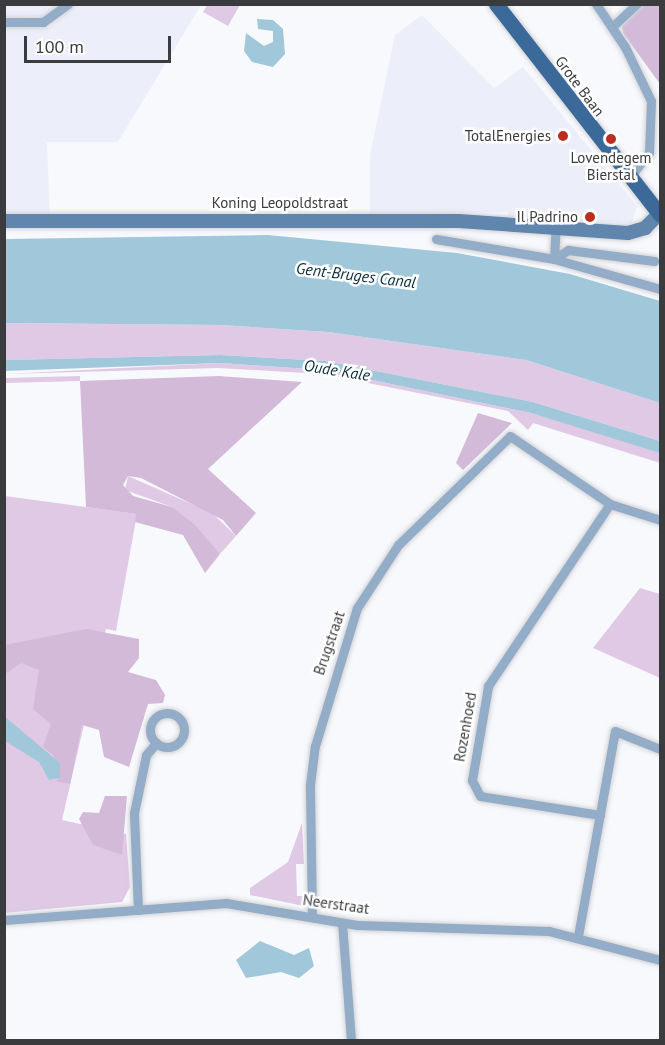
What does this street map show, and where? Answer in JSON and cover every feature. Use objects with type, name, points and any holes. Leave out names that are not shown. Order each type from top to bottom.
[{"type":"main road","name":"Grote Baan","points":[[496,4],[660,215]]},
{"type":"street","points":[[4,22],[44,22],[68,4]]},
{"type":"street","points":[[596,4],[643,79],[654,116],[649,153],[629,178]]},
{"type":"street","points":[[612,27],[637,4]]},
{"type":"street","name":"Koning Leopoldstraat","points":[[4,221],[556,225],[628,233],[645,228],[660,215]]},
{"type":"street","points":[[554,259],[556,225]]},
{"type":"street","points":[[436,239],[554,259],[660,289]]},
{"type":"street","points":[[554,259],[568,250],[654,261]]},
{"type":"street","name":"Brugstraat","points":[[312,917],[312,764],[339,654],[357,608],[398,545],[510,436],[610,504]]},
{"type":"street","points":[[610,504],[660,520]]},
{"type":"street","name":"Rozenhoed","points":[[600,815],[480,796],[472,780],[488,686],[610,504]]},
{"type":"street","points":[[578,936],[615,731],[660,749]]},
{"type":"street","points":[[138,910],[134,813],[146,755],[156,743]]},
{"type":"street","name":"Neerstraat","points":[[4,920],[226,903],[342,923],[578,936],[660,960]]},
{"type":"street","points":[[342,923],[351,1041]]},
{"type":"shaded area","points":[[208,4],[240,5],[228,26],[203,12]]},
{"type":"shaded area","points":[[644,4],[660,5],[660,84],[623,33],[622,26]]},
{"type":"shaded area","points":[[4,5],[60,5],[46,16],[5,17]]},
{"type":"shaded area","points":[[75,5],[201,5],[118,142],[47,142],[50,216],[5,216],[5,27],[50,27]]},
{"type":"shaded area","points":[[422,15],[494,88],[523,67],[637,206],[632,223],[508,217],[508,212],[370,214],[370,155],[395,35]]},
{"type":"shaded area","points":[[4,323],[220,325],[328,332],[526,360],[660,403],[660,441],[533,402],[325,361],[220,355],[5,360]]},
{"type":"shaded area","points":[[220,363],[324,370],[531,413],[630,441],[660,453],[660,463],[533,423],[528,430],[508,411],[323,374],[219,368],[5,374]]},
{"type":"shaded area","points":[[80,376],[80,381],[5,383],[5,378]]},
{"type":"shaded area","points":[[219,376],[302,382],[208,469],[256,513],[236,536],[223,520],[141,478],[128,476],[123,485],[133,496],[172,507],[195,525],[220,554],[205,573],[183,535],[135,522],[136,514],[86,507],[80,381]]},
{"type":"shaded area","points":[[478,413],[512,423],[463,470],[456,463]]},
{"type":"shaded area","points":[[128,476],[212,513],[236,536],[220,554],[172,507],[125,490]]},
{"type":"shaded area","points":[[5,496],[137,514],[116,631],[106,629],[62,820],[126,834],[130,887],[122,902],[5,913]]},
{"type":"shaded area","points":[[640,588],[660,594],[660,678],[593,648]]},
{"type":"shaded area","points":[[86,629],[139,639],[139,658],[128,672],[156,680],[165,695],[163,703],[148,704],[129,767],[104,757],[99,730],[82,725],[70,784],[55,781],[60,778],[53,755],[43,747],[51,724],[33,709],[39,670],[21,663],[5,674],[5,645]]},
{"type":"shaded area","points":[[105,796],[127,796],[122,855],[93,845],[79,819],[83,812],[99,813]]},
{"type":"shaded area","points":[[302,823],[304,864],[296,864],[297,896],[305,896],[304,906],[250,895],[250,888],[288,862]]},
{"type":"water","points":[[257,19],[273,20],[283,29],[285,54],[273,67],[252,62],[244,51],[246,33],[264,46],[273,42],[273,31],[258,29]]},
{"type":"water","name":"Gent-Bruges Canal","points":[[268,235],[457,253],[570,274],[660,301],[660,403],[526,360],[328,332],[220,325],[5,323],[5,239]]},
{"type":"water","name":"Oude Kale","points":[[220,355],[325,361],[533,402],[660,441],[660,453],[531,413],[324,370],[220,363],[5,371],[5,360]]},
{"type":"water","points":[[4,716],[60,763],[60,778],[49,780],[39,762],[5,741]]},
{"type":"water","points":[[260,941],[294,955],[309,948],[314,966],[299,978],[281,972],[246,978],[236,960]]},
{"type":"place","name":"TotalEnergies","points":[[563,136]]},
{"type":"place","name":"Lovendegem Bierstal","points":[[611,139]]},
{"type":"place","name":"Il Padrino","points":[[590,217]]}]
